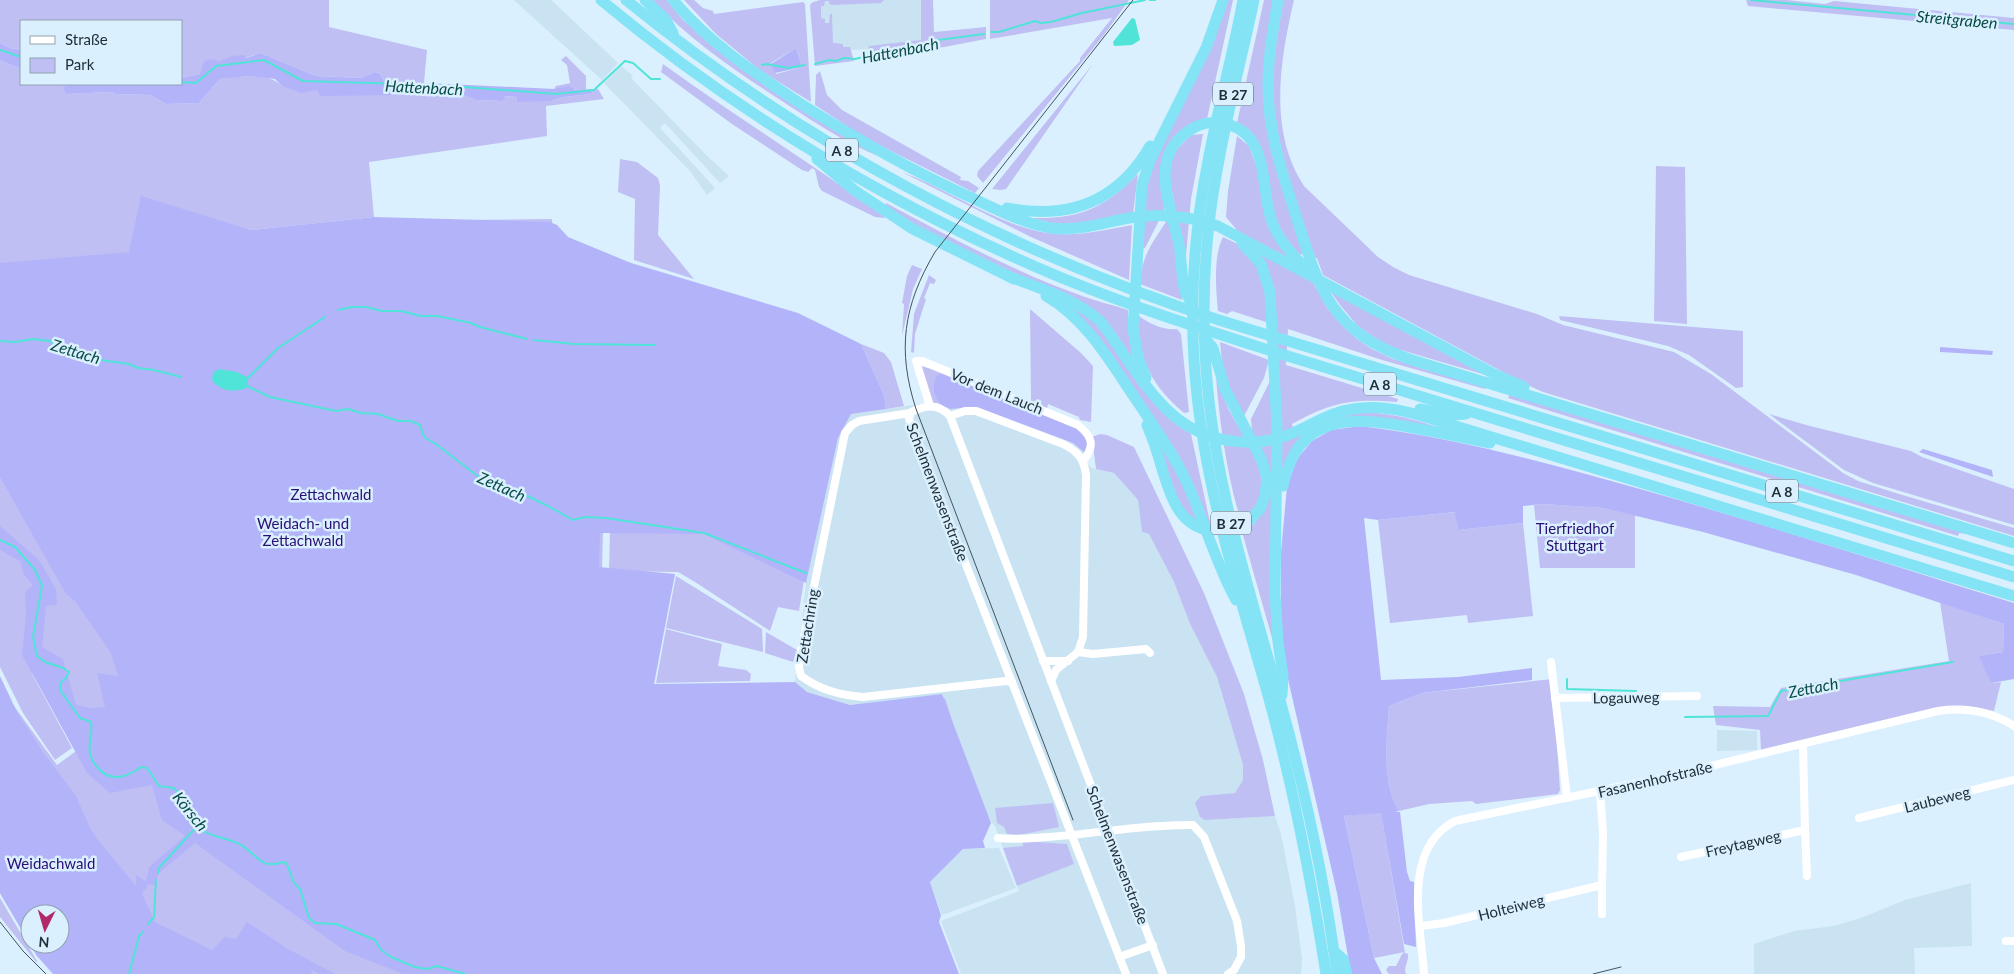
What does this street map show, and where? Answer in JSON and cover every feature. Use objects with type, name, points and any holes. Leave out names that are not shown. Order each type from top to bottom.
[{"type":"highway","name":"A 8","points":[[602,0],[684,66],[807,149],[964,234],[1038,268],[1145,309],[1281,354],[2014,577]]},
{"type":"highway","name":"A 8","points":[[626,0],[676,39],[771,106],[887,176],[995,231],[1124,287],[1263,334],[2014,561]]},
{"type":"highway","name":"A 8","points":[[645,0],[666,20],[676,39]]},
{"type":"highway","name":"B 27","points":[[1243,0],[1204,182],[1196,244],[1194,308],[1195,376],[1205,457],[1222,532],[1292,789],[1306,858],[1324,971]]},
{"type":"highway","name":"B 27","points":[[1254,0],[1211,205],[1205,276],[1204,337],[1210,416],[1221,481],[1236,544],[1281,704],[1310,820],[1337,974]]},
{"type":"highway","points":[[1278,0],[1268,71],[1270,118],[1278,158],[1308,254],[1326,297],[1346,324],[1380,348],[1412,360],[1542,399]]},
{"type":"highway","name":"A 8","points":[[674,1],[718,46],[787,94],[884,153],[931,178],[983,203],[1032,223],[1062,229],[1084,228],[1148,216],[1172,216],[1205,222],[1228,231],[1314,276],[1494,374],[1531,390],[1542,399],[2014,543]]},
{"type":"highway","points":[[1149,387],[1138,357],[1133,328],[1138,227],[1144,179],[1150,160],[1206,48],[1222,2]]},
{"type":"highway","points":[[1194,308],[1185,290],[1180,248],[1165,176],[1166,160],[1171,147],[1182,135],[1195,127],[1219,122],[1230,125],[1241,131],[1255,145],[1259,154],[1266,201],[1276,232],[1297,260],[1314,276]]},
{"type":"highway","points":[[983,203],[1019,211],[1043,213],[1068,210],[1093,202],[1115,188],[1132,172],[1154,138],[1167,126]]},
{"type":"highway","name":"A 8","points":[[807,149],[830,171],[896,219],[933,241],[1008,276],[1074,302],[1093,315],[1101,322],[1159,402],[1181,421],[1205,434],[1230,441],[1263,441],[1294,432],[1323,417],[1344,410],[1369,407],[1398,410],[2014,596]]},
{"type":"highway","points":[[1228,231],[1257,257],[1265,272],[1270,292],[1277,418],[1274,578],[1277,635],[1283,676],[1281,704]]},
{"type":"highway","points":[[1008,276],[1048,297],[1086,330],[1102,350],[1183,474],[1227,585],[1245,616]]},
{"type":"highway","points":[[1143,411],[1173,503],[1183,517],[1194,525],[1209,531],[1232,530],[1247,523],[1263,504],[1267,478],[1262,461],[1224,389],[1213,348],[1204,337]]},
{"type":"highway","name":"A 8","points":[[1398,410],[1416,408],[1453,415],[1479,414]]},
{"type":"highway","points":[[1276,515],[1286,472],[1293,455],[1313,434],[1342,422],[1376,421],[1496,444],[1527,448]]},
{"type":"highway","points":[[1334,951],[1343,959],[1347,974]]},
{"type":"street","name":"Vor dem Lauch","points":[[930,406],[916,361],[922,361],[938,367],[1078,425],[1088,434],[1091,446],[1091,452],[1083,461]]},
{"type":"street","name":"Schelmenwasenstraße","points":[[1126,974],[909,419],[910,413],[930,406],[944,409],[950,416],[1163,974]]},
{"type":"street","name":"Vor dem Lauch","points":[[950,416],[965,411],[976,411],[1063,444],[1074,450],[1083,461],[1086,475],[1083,629],[1078,652]]},
{"type":"street","name":"Zettachring","points":[[910,413],[859,421],[852,425],[845,433],[801,651],[799,668],[801,676],[815,686],[842,695],[863,697],[1006,681],[1012,682]]},
{"type":"street","points":[[1051,681],[1056,670],[1078,652],[1093,654],[1146,649],[1150,653]]},
{"type":"street","points":[[1043,661],[1068,661]]},
{"type":"street","points":[[1551,662],[1567,798]]},
{"type":"street","name":"Logauweg","points":[[1555,698],[1696,696]]},
{"type":"street","name":"Fasanenhofstraße","points":[[1424,974],[1418,884],[1421,867],[1430,846],[1444,830],[1463,819],[1600,791],[1949,709],[1982,712],[1993,715],[2014,726]]},
{"type":"street","points":[[1803,744],[1807,876]]},
{"type":"street","name":"Laubeweg","points":[[1859,818],[2014,780]]},
{"type":"street","points":[[1600,791],[1602,914]]},
{"type":"street","points":[[998,838],[1018,839],[1072,836],[1168,825],[1193,825],[1204,837],[1237,921],[1241,957],[1234,970],[1228,974]]},
{"type":"street","name":"Freytagweg","points":[[1681,857],[1805,830]]},
{"type":"street","name":"Holteiweg","points":[[1421,926],[1444,923],[1602,885]]},
{"type":"street","points":[[1120,957],[1153,945]]},
{"type":"shaded area","points":[[514,0],[551,0],[618,63],[602,80]]},
{"type":"shaded area","points":[[829,0],[929,0],[929,39],[890,48],[814,52],[813,3]]},
{"type":"shaded area","points":[[1132,18],[1135,19],[1140,40],[1132,45],[1114,46],[1113,42]]},
{"type":"shaded area","points":[[621,66],[633,76],[631,78],[707,156],[729,176],[720,183],[665,123],[660,128],[715,188],[707,195],[690,171],[604,83]]},
{"type":"shaded area","points":[[219,369],[237,372],[248,378],[248,387],[234,391],[219,387],[212,380],[213,373]]},
{"type":"shaded area","points":[[934,402],[950,409],[977,407],[1073,443],[1084,452],[1084,461],[1092,468],[1114,473],[1138,500],[1142,532],[1149,534],[1174,582],[1190,624],[1217,677],[1243,765],[1243,780],[1235,793],[1201,796],[1205,820],[1275,816],[1281,834],[1295,906],[1302,959],[1301,974],[961,974],[941,921],[1019,891],[995,826],[986,812],[942,694],[850,705],[807,692],[795,682],[806,583],[838,438],[851,414]]},
{"type":"shaded area","points":[[1717,730],[1757,731],[1757,750],[1717,751]]},
{"type":"shaded area","points":[[999,848],[1016,888],[942,915],[930,882],[963,849]]},
{"type":"shaded area","points":[[1971,883],[1972,946],[1914,948],[1915,974],[1754,974],[1754,944],[1794,931],[1834,926],[1861,918],[1905,900]]},
{"type":"green space","points":[[0,0],[329,0],[329,27],[427,50],[424,83],[384,81],[379,73],[374,72],[361,78],[316,76],[261,53],[245,58],[231,56],[200,74],[182,78],[182,20],[20,20],[20,50],[10,48],[0,43]]},
{"type":"green space","points":[[652,0],[667,0],[683,20],[878,156],[821,126],[734,69],[683,30]]},
{"type":"green space","points":[[684,0],[694,0],[703,8],[713,11],[714,14],[803,2],[805,4],[811,102],[761,71],[716,34]],"holes":[[[796,48],[802,67],[776,74],[771,63]]]},
{"type":"green space","points":[[820,0],[884,0],[881,3],[832,5],[829,4],[829,1],[825,1],[824,6],[821,6],[821,18],[825,19],[825,23],[829,23],[830,14],[832,14],[833,43],[843,44],[843,47],[850,47],[854,61],[815,66],[810,5]]},
{"type":"green space","points":[[921,0],[933,0],[934,32],[986,27],[986,39],[865,62],[869,46],[921,40]]},
{"type":"green space","points":[[990,0],[1129,0],[1104,35],[983,183],[977,176],[978,171],[1080,61],[1080,58],[1112,18],[990,39]]},
{"type":"green space","points":[[1227,0],[1233,0],[1207,119],[1172,141],[1164,211],[1145,248],[1142,249],[1144,200],[1150,170]]},
{"type":"green space","points":[[1264,0],[1273,0],[1264,78],[1303,255],[1295,252],[1274,219],[1265,168],[1237,123]]},
{"type":"green space","points":[[1283,0],[1294,0],[1285,47],[1280,95],[1281,119],[1285,142],[1293,165],[1304,186],[1378,257],[1409,275],[1537,314],[1563,325],[1674,352],[1711,374],[1843,473],[1858,481],[2014,528],[2014,536],[1543,392],[1323,275],[1317,258],[1315,258],[1287,172],[1277,128],[1273,74]]},
{"type":"green space","points":[[1746,0],[1787,0],[1825,4],[1834,1],[2014,18],[2014,30],[1748,6]]},
{"type":"green space","points":[[0,43],[10,48],[20,50],[20,69],[0,60]]},
{"type":"green space","points":[[796,48],[802,67],[775,73],[771,64]]},
{"type":"green space","points":[[261,53],[316,76],[361,78],[374,72],[379,73],[384,81],[554,89],[569,86],[575,90],[598,89],[590,94],[564,97],[551,101],[517,102],[517,97],[505,96],[503,101],[476,100],[463,95],[403,92],[394,95],[320,96],[317,90],[301,93],[282,86],[275,79],[249,76],[220,79],[199,103],[166,104],[150,95],[116,94],[111,92],[65,94],[63,87],[68,85],[182,85],[182,78],[200,74],[204,61],[214,59],[219,62],[231,56],[245,55],[246,58]]},
{"type":"green space","points":[[566,56],[586,76],[586,90],[554,89],[556,86],[570,83],[567,65],[561,60]]},
{"type":"green space","name":"Zettachwald","points":[[0,60],[20,69],[20,85],[68,85],[63,87],[65,94],[111,92],[116,94],[150,95],[166,104],[199,103],[220,79],[244,76],[269,78],[282,86],[394,95],[403,92],[463,95],[476,100],[503,101],[504,96],[517,97],[517,101],[551,101],[564,97],[590,94],[598,89],[604,99],[546,106],[547,136],[369,162],[374,217],[252,230],[141,197],[251,233],[377,221],[552,219],[553,238],[804,580],[799,611],[778,607],[770,631],[678,572],[612,571],[653,685],[845,708],[945,698],[975,793],[870,875],[908,974],[58,974],[36,954],[70,954],[70,904],[20,904],[20,927],[0,893],[0,687],[57,765],[87,743],[31,672],[72,748],[55,760],[23,713],[0,667]],"holes":[[[603,531],[610,531],[609,571],[602,570]]]},
{"type":"green space","points":[[663,64],[886,218],[875,217],[822,191],[819,187],[815,170],[812,168],[808,172],[802,170],[732,124],[661,72]]},
{"type":"green space","points":[[1093,64],[1006,189],[992,189]]},
{"type":"green space","points":[[820,71],[827,95],[842,110],[961,177],[960,180],[968,181],[979,188],[975,193],[865,138],[815,105],[816,75]]},
{"type":"green space","points":[[1203,134],[1191,199],[1186,255],[1184,254],[1169,175],[1174,152],[1191,135]]},
{"type":"green space","points":[[1237,136],[1249,146],[1291,259],[1235,231],[1236,229],[1226,217],[1228,191]]},
{"type":"green space","points":[[620,159],[637,162],[658,178],[660,185],[658,235],[694,279],[634,260],[635,199],[618,192]]},
{"type":"green space","points":[[1656,166],[1685,167],[1687,324],[1654,321]]},
{"type":"green space","points":[[902,172],[999,218],[1018,226],[1038,231],[1076,234],[1132,225],[1129,280],[1031,237]]},
{"type":"green space","points":[[1138,174],[1133,214],[1063,226],[1032,218],[1064,216],[1091,209],[1114,195]]},
{"type":"green space","name":"Zettachwald","points":[[141,196],[252,230],[374,217],[550,222],[557,225],[568,237],[631,263],[798,313],[861,344],[884,395],[886,409],[851,414],[838,438],[806,583],[704,534],[600,533],[599,567],[675,574],[654,684],[795,682],[807,692],[850,705],[942,694],[991,823],[983,841],[985,848],[963,849],[930,882],[941,915],[939,922],[959,974],[403,974],[345,951],[195,843],[158,874],[156,886],[149,884],[142,894],[155,922],[212,950],[225,937],[236,939],[247,922],[288,949],[335,974],[319,974],[312,970],[311,974],[53,974],[36,954],[70,954],[70,904],[20,904],[20,927],[0,893],[0,676],[17,712],[43,752],[76,796],[90,828],[136,886],[136,875],[146,881],[149,867],[185,836],[162,820],[152,785],[110,793],[87,773],[22,655],[26,614],[25,592],[33,585],[24,575],[20,561],[0,550],[0,526],[39,560],[56,589],[57,605],[46,606],[42,647],[63,659],[76,705],[91,708],[105,707],[97,673],[118,676],[111,653],[75,601],[66,594],[0,477],[0,263],[129,252]]},
{"type":"green space","points":[[886,203],[956,240],[1052,285],[1128,310],[1128,328],[1133,359],[1103,320],[949,244],[885,207]]},
{"type":"green space","points":[[1169,217],[1181,278],[1182,300],[1140,284],[1146,256],[1153,241]]},
{"type":"green space","points":[[1223,237],[1242,246],[1263,275],[1269,323],[1232,311],[1227,314],[1218,311],[1216,263]]},
{"type":"green space","points":[[1256,249],[1311,279],[1328,309],[1341,324],[1357,339],[1372,349],[1393,359],[1486,387],[1485,389],[1382,360],[1288,329],[1286,365],[1398,399],[1397,402],[1355,401],[1331,406],[1292,424],[1295,436],[1330,419],[1362,413],[1392,415],[1452,431],[1328,423],[1281,469],[1278,365]]},
{"type":"green space","points":[[912,265],[922,269],[913,289],[902,336],[904,304],[902,303],[907,276]]},
{"type":"green space","points":[[929,275],[936,280],[934,284],[930,283],[924,298],[926,299],[915,334],[914,353],[911,352],[914,314]]},
{"type":"green space","points":[[1329,289],[1496,378],[1394,348],[1373,337],[1357,325]]},
{"type":"green space","points":[[1061,301],[1091,316],[1173,421],[1191,434],[1214,541],[1190,482]]},
{"type":"green space","points":[[1030,309],[1081,353],[1093,366],[1091,422],[1080,420],[1079,417],[1048,404],[1047,409],[1031,402]]},
{"type":"green space","points":[[1138,315],[1156,326],[1177,329],[1181,334],[1189,412],[1184,413],[1173,403],[1155,381],[1149,370],[1141,345]]},
{"type":"green space","points":[[1559,316],[1743,331],[1743,387],[1736,388],[1689,355],[1668,346],[1560,320]]},
{"type":"green space","points":[[1220,342],[1269,360],[1264,378],[1244,416],[1223,374]]},
{"type":"green space","points":[[861,344],[884,353],[891,362],[904,406],[886,409],[884,395]]},
{"type":"green space","points":[[1940,347],[1993,351],[1992,355],[1940,352]]},
{"type":"green space","points":[[921,366],[942,372],[934,384],[934,393],[941,405],[931,402]]},
{"type":"green space","points":[[942,372],[1076,426],[1086,438],[1089,447],[1087,452],[1084,452],[1073,443],[977,407],[950,409],[941,405],[934,393],[934,383],[936,377]]},
{"type":"green space","points":[[1216,378],[1229,410],[1258,461],[1263,487],[1256,508],[1241,522],[1225,450]]},
{"type":"green space","points":[[1270,381],[1272,381],[1274,645],[1242,532],[1254,524],[1267,502],[1252,433],[1251,419]]},
{"type":"green space","points":[[1510,394],[1968,534],[1959,533],[1958,536],[1508,398]]},
{"type":"green space","points":[[1769,414],[1911,451],[1922,457],[2014,489],[2014,525],[1873,483],[1844,470]]},
{"type":"green space","points":[[1360,426],[1464,444],[1565,468],[1729,515],[2014,603],[2014,679],[1991,683],[1979,656],[2003,652],[2004,624],[1856,575],[1703,532],[1603,508],[1542,504],[1523,506],[1523,523],[1458,530],[1455,512],[1378,520],[1364,518],[1381,680],[1458,677],[1532,668],[1532,680],[1422,693],[1389,706],[1387,774],[1393,800],[1399,811],[1395,812],[1400,812],[1407,872],[1410,881],[1414,882],[1416,947],[1404,944],[1381,813],[1344,816],[1374,958],[1382,974],[1351,974],[1337,893],[1285,666],[1281,630],[1281,552],[1287,487],[1297,459],[1312,441],[1331,430]]},
{"type":"green space","points":[[1100,434],[1107,435],[1134,447],[1204,593],[1244,694],[1263,760],[1275,816],[1205,820],[1200,817],[1195,803],[1201,796],[1235,793],[1243,780],[1243,765],[1217,677],[1190,624],[1174,582],[1149,534],[1142,532],[1138,500],[1114,473],[1096,469],[1092,437]]},
{"type":"green space","points":[[1157,436],[1171,459],[1199,521],[1195,522],[1177,505]]},
{"type":"green space","points":[[1923,449],[1992,470],[1993,477],[1919,452]]},
{"type":"green space","name":"Tierfriedhof Stuttgart","points":[[1534,505],[1603,508],[1635,515],[1635,568],[1540,568]]},
{"type":"green space","points":[[1456,512],[1458,530],[1523,523],[1533,616],[1468,623],[1467,615],[1390,623],[1378,520]]},
{"type":"green space","points":[[676,576],[762,629],[763,652],[666,628]]},
{"type":"green space","points":[[1940,602],[2004,624],[2003,652],[1980,656],[1991,683],[2001,682],[1994,711],[1974,707],[1941,707],[1761,751],[1760,730],[1716,725],[1713,706],[1770,707],[1781,688],[1949,661]]},
{"type":"green space","points":[[666,629],[722,644],[718,666],[746,670],[751,674],[750,681],[656,683]]},
{"type":"green space","points":[[766,632],[797,650],[793,662],[765,653]]},
{"type":"green space","points":[[1553,679],[1560,790],[1558,794],[1476,804],[1472,801],[1429,804],[1399,811],[1393,800],[1387,774],[1389,706],[1422,693]]},
{"type":"green space","points":[[1053,803],[1059,827],[1019,835],[1007,834],[1004,827],[997,823],[995,808]]},
{"type":"green space","points":[[1381,812],[1405,952],[1374,958],[1344,816]]},
{"type":"green space","points":[[1022,841],[1067,844],[1074,864],[1017,886],[1003,848],[1023,846]]},
{"type":"green space","points":[[0,898],[20,932],[20,942],[0,917]]},
{"type":"green space","points":[[1405,952],[1408,954],[1406,974],[1389,974],[1386,970],[1389,966],[1396,966]]},
{"type":"green space","points":[[30,954],[33,954],[37,963]]},
{"type":"waterway","name":"Hattenbach","points":[[991,32],[999,32],[1035,21],[1041,23],[1051,22],[1082,13],[1145,0]]},
{"type":"waterway","name":"Hattenbach","points":[[1150,0],[1155,0]]},
{"type":"waterway","name":"Streitgraben","points":[[1751,0],[2014,24]]},
{"type":"waterway","name":"Hattenbach","points":[[815,64],[829,60],[855,59],[925,46],[934,44],[938,40],[984,34]]},
{"type":"waterway","name":"Hattenbach","points":[[0,50],[20,57]]},
{"type":"waterway","name":"Hattenbach","points":[[182,82],[196,83],[216,66],[264,60],[303,81],[438,85],[556,94],[594,90],[625,61],[633,63],[651,79],[660,79]]},
{"type":"waterway","name":"Hattenbach","points":[[762,65],[767,64],[788,68],[805,65]]},
{"type":"waterway","points":[[338,310],[366,307],[382,311],[401,311],[421,316],[437,316],[471,323],[527,339]]},
{"type":"waterway","points":[[247,379],[278,348],[325,317]]},
{"type":"waterway","name":"Zettach","points":[[0,341],[15,342],[33,339],[50,341],[64,348],[76,350],[87,358],[129,364],[138,368],[181,377]]},
{"type":"waterway","points":[[534,340],[574,344],[655,345]]},
{"type":"waterway","name":"Zettach","points":[[247,386],[270,397],[336,411],[348,409],[361,413],[378,414],[398,421],[411,421],[420,425],[424,437],[484,481],[505,485],[573,520],[585,517],[606,518],[704,533],[806,573]]},
{"type":"waterway","name":"Körsch","points":[[0,540],[15,547],[35,570],[42,586],[33,637],[37,656],[45,662],[69,672],[61,682],[60,690],[80,718],[91,722],[90,755],[93,762],[102,772],[118,777],[130,774],[141,767],[147,768],[159,786],[174,788],[199,824],[200,829],[241,845],[265,863],[283,862],[287,864],[294,883],[300,889],[309,918],[315,923],[336,924],[375,940],[381,950],[391,957],[415,967],[427,969],[437,966],[465,974]]},
{"type":"waterway","name":"Zettach","points":[[1685,717],[1768,716],[1781,691],[1953,662]]},
{"type":"waterway","name":"Zettach","points":[[1567,679],[1567,689],[1636,691]]},
{"type":"waterway","points":[[158,873],[158,869],[199,824]]},
{"type":"waterway","points":[[148,924],[154,917],[156,880]]},
{"type":"waterway","points":[[129,974],[139,936],[143,932]]},
{"type":"tram line","points":[[1073,820],[916,409],[906,367],[906,329],[916,291],[935,252],[1133,0]]},
{"type":"tram line","points":[[0,922],[23,951],[46,974]]},
{"type":"tram line","points":[[1593,974],[1621,967]]},
{"type":"park label","name":"Weidach- und Zettachwald","points":[[303,532]]},
{"type":"park label","name":"Weidachwald","points":[[51,863]]}]
